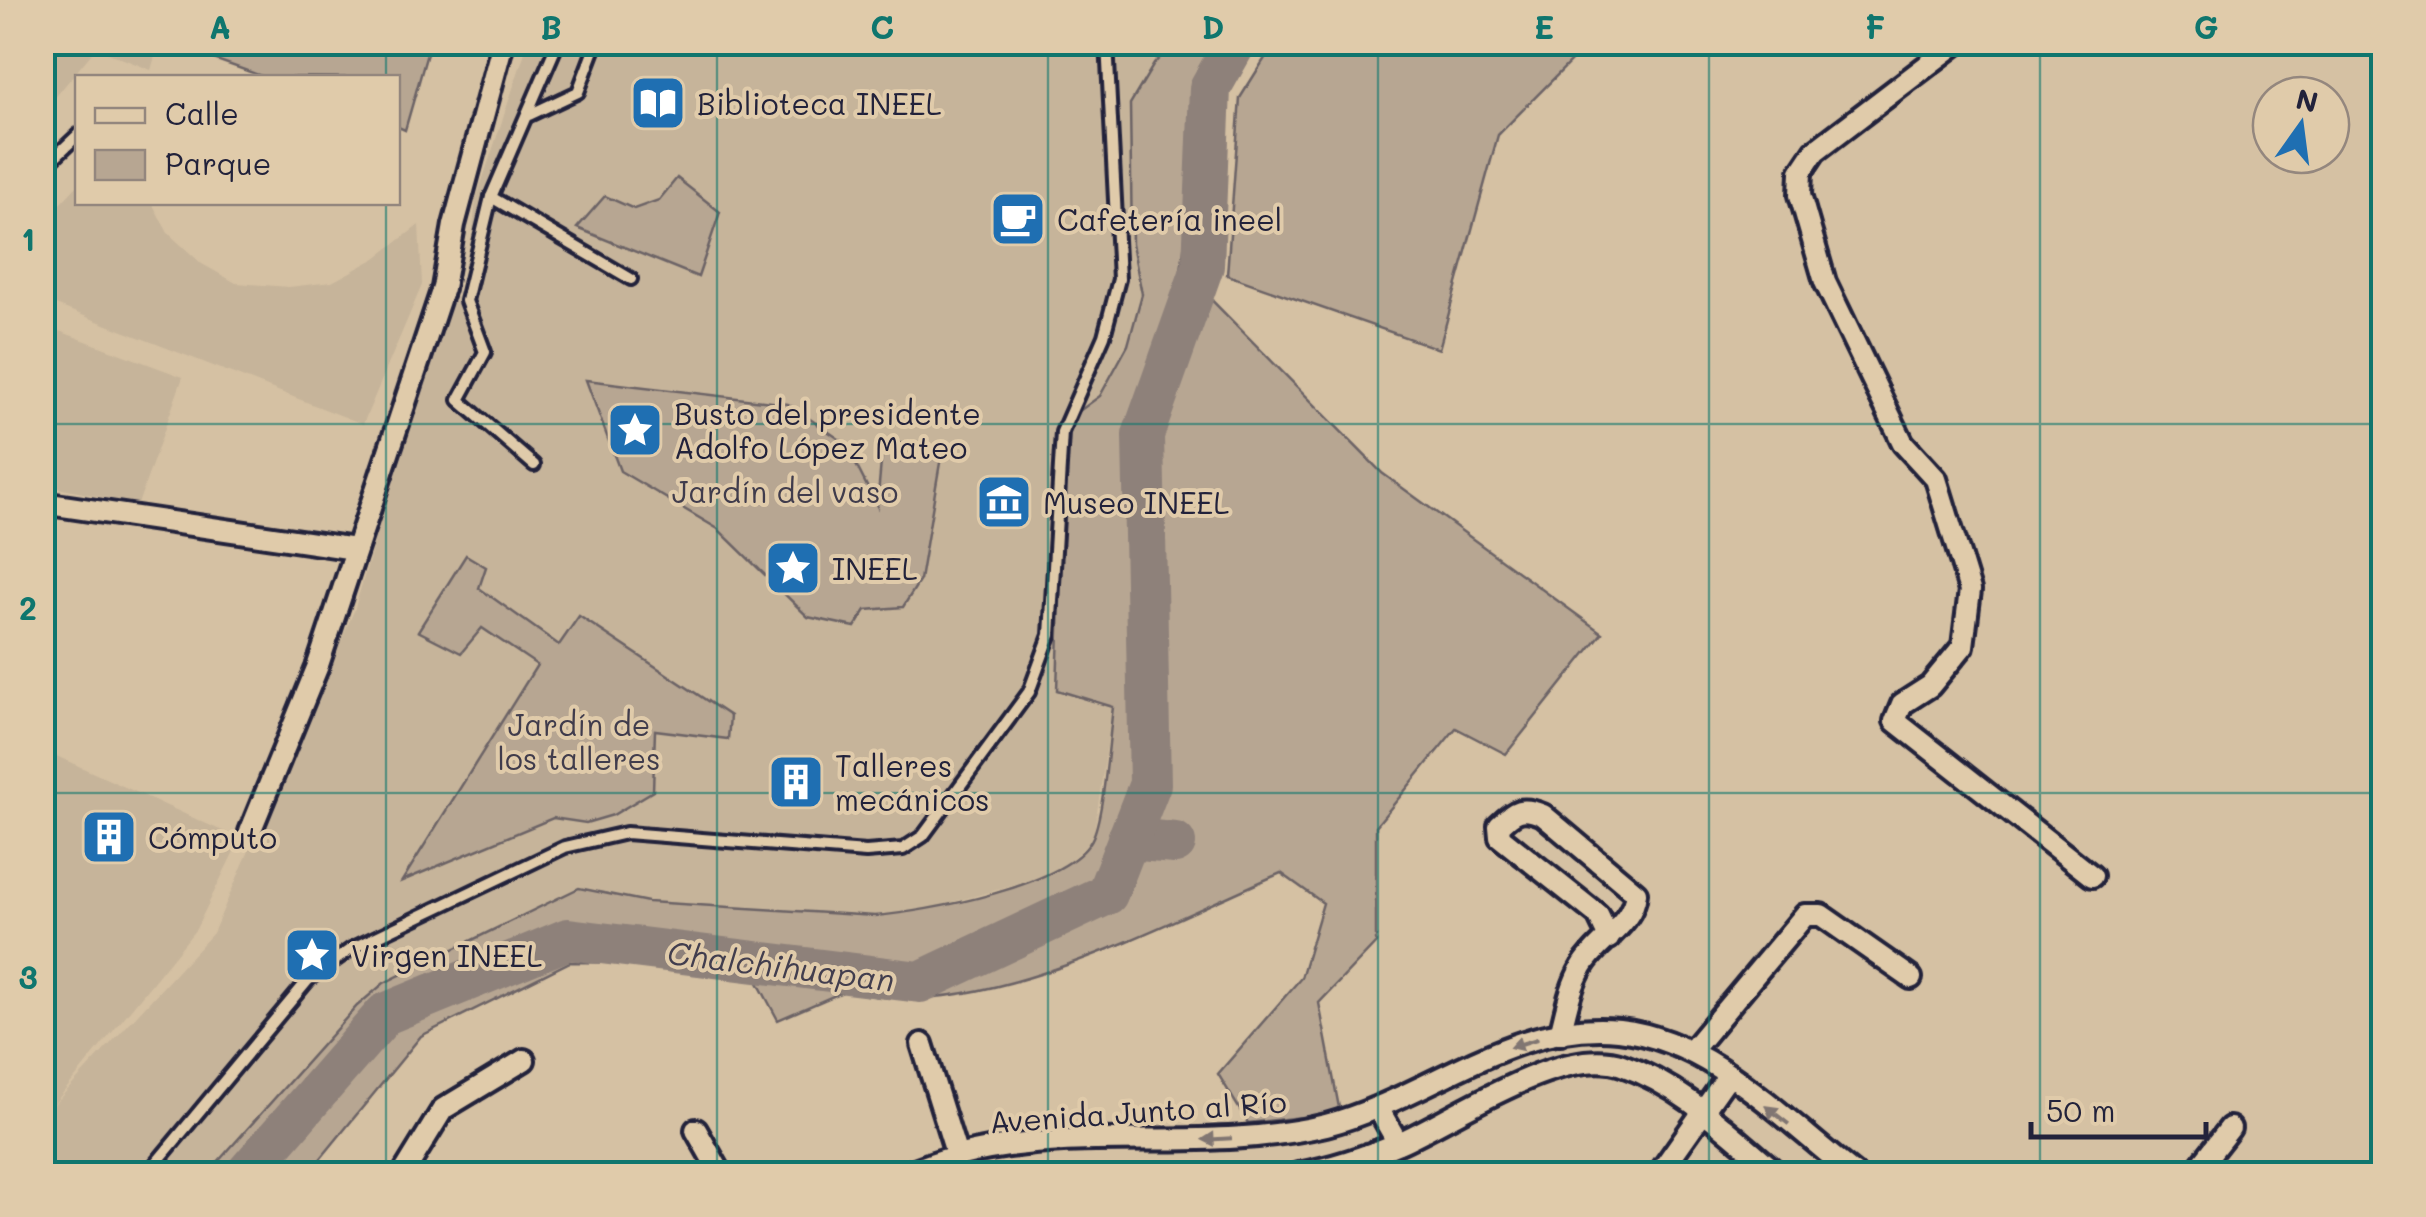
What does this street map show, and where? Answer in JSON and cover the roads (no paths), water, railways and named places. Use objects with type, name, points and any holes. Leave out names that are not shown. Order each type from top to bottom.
[{"type":"street","points":[[250,832],[316,668],[443,288],[454,225],[503,42]]},
{"type":"street","points":[[1958,42],[1815,151],[1802,172],[1800,195],[1825,282],[1903,443],[1936,479],[1970,590],[1963,646],[1930,686],[1902,704],[1895,721],[2092,876]]},
{"type":"street","points":[[42,504],[356,549]]},
{"type":"street","points":[[1560,1034],[1584,963],[1609,938],[1634,908],[1636,893],[1543,815],[1527,808],[1514,810],[1499,826],[1500,837],[1598,915],[1609,938]]},
{"type":"street","points":[[1692,1049],[1805,915],[1820,915],[1911,978]]},
{"type":"street","name":"Avenida Junto al Río","points":[[906,1174],[957,1156],[1048,1144],[1228,1140],[1325,1125],[1378,1108],[1520,1043],[1560,1034],[1620,1030],[1692,1049],[1854,1174]]},
{"type":"street","points":[[922,1044],[957,1156]]},
{"type":"street","points":[[402,1174],[443,1109],[524,1060]]},
{"type":"street","points":[[1298,1174],[1398,1143],[1534,1077],[1587,1062],[1618,1063],[1666,1084],[1778,1174]]},
{"type":"street","points":[[1659,1174],[1701,1109],[1728,1076]]},
{"type":"street","points":[[1378,1108],[1398,1143]]},
{"type":"street","points":[[2194,1174],[2230,1128]]},
{"type":"street","points":[[696,1130],[722,1174]]},
{"type":"lane","points":[[534,465],[459,400],[486,352],[466,300],[491,197],[558,42]]},
{"type":"lane","points":[[528,115],[578,92],[597,42]]},
{"type":"lane","points":[[147,1174],[309,979],[351,949],[565,847],[626,834],[866,852],[903,849],[923,836],[1029,692],[1050,635],[1062,432],[1104,336],[1119,279],[1107,42]]},
{"type":"lane","points":[[42,169],[75,139]]},
{"type":"lane","points":[[491,197],[631,278]]},
{"type":"waterway","name":"Chalchihuapan","points":[[246,1174],[385,1014],[568,939],[920,982],[1107,894],[1150,784],[1143,435],[1203,266],[1210,88],[1236,42]]},
{"type":"waterway","points":[[1128,839],[1175,843]]},
{"type":"place","name":"Biblioteca INEEL","points":[[658,103]]},
{"type":"place","name":"Cafetería ineel","points":[[1018,219]]},
{"type":"place","name":"Busto del presidente Adolfo López Mateo","points":[[635,430]]},
{"type":"place","name":"Museo INEEL","points":[[1004,502]]},
{"type":"place","name":"INEEL","points":[[793,568]]},
{"type":"place","name":"Talleres mecánicos","points":[[796,782]]},
{"type":"place","name":"Cómputo","points":[[109,837]]},
{"type":"place","name":"Virgen INEEL","points":[[312,955]]},
{"type":"park label","name":"Jardín del vaso","points":[[785,491]]},
{"type":"park label","name":"Jardín de los talleres","points":[[579,741]]}]
